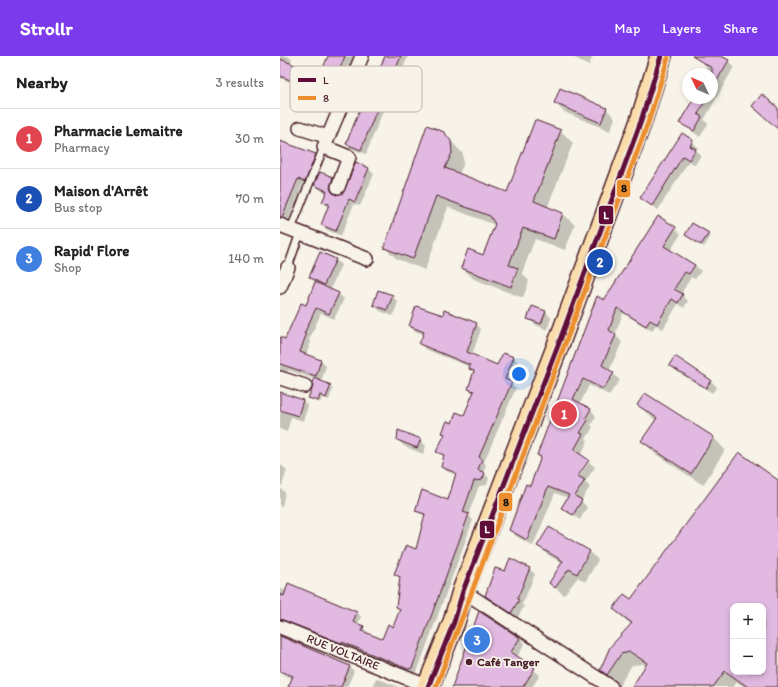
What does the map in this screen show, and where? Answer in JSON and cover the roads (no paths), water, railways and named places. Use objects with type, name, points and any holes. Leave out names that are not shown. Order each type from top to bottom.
[{"type":"main road","points":[[428,687],[454,622],[462,591],[560,340],[641,121],[661,56]]},
{"type":"street","points":[[358,66],[362,56]]},
{"type":"street","points":[[326,142],[339,112]]},
{"type":"street","points":[[300,128],[349,157],[338,187]]},
{"type":"street","points":[[291,229],[367,259]]},
{"type":"street","points":[[280,287],[288,267]]},
{"type":"street","points":[[280,378],[305,386]]},
{"type":"street","points":[[462,591],[611,687]]},
{"type":"street","name":"RUE VOLTAIRE","points":[[280,627],[428,687]]},
{"type":"lane","points":[[288,267],[291,229],[326,142]]},
{"type":"place","name":"Maison d'Arrêt","points":[[600,262]]},
{"type":"place","name":"Pharmacie Lemaitre","points":[[564,414]]},
{"type":"place","name":"Rapid' Flore","points":[[477,640]]},
{"type":"place","name":"Café Tanger","points":[[469,662]]}]
